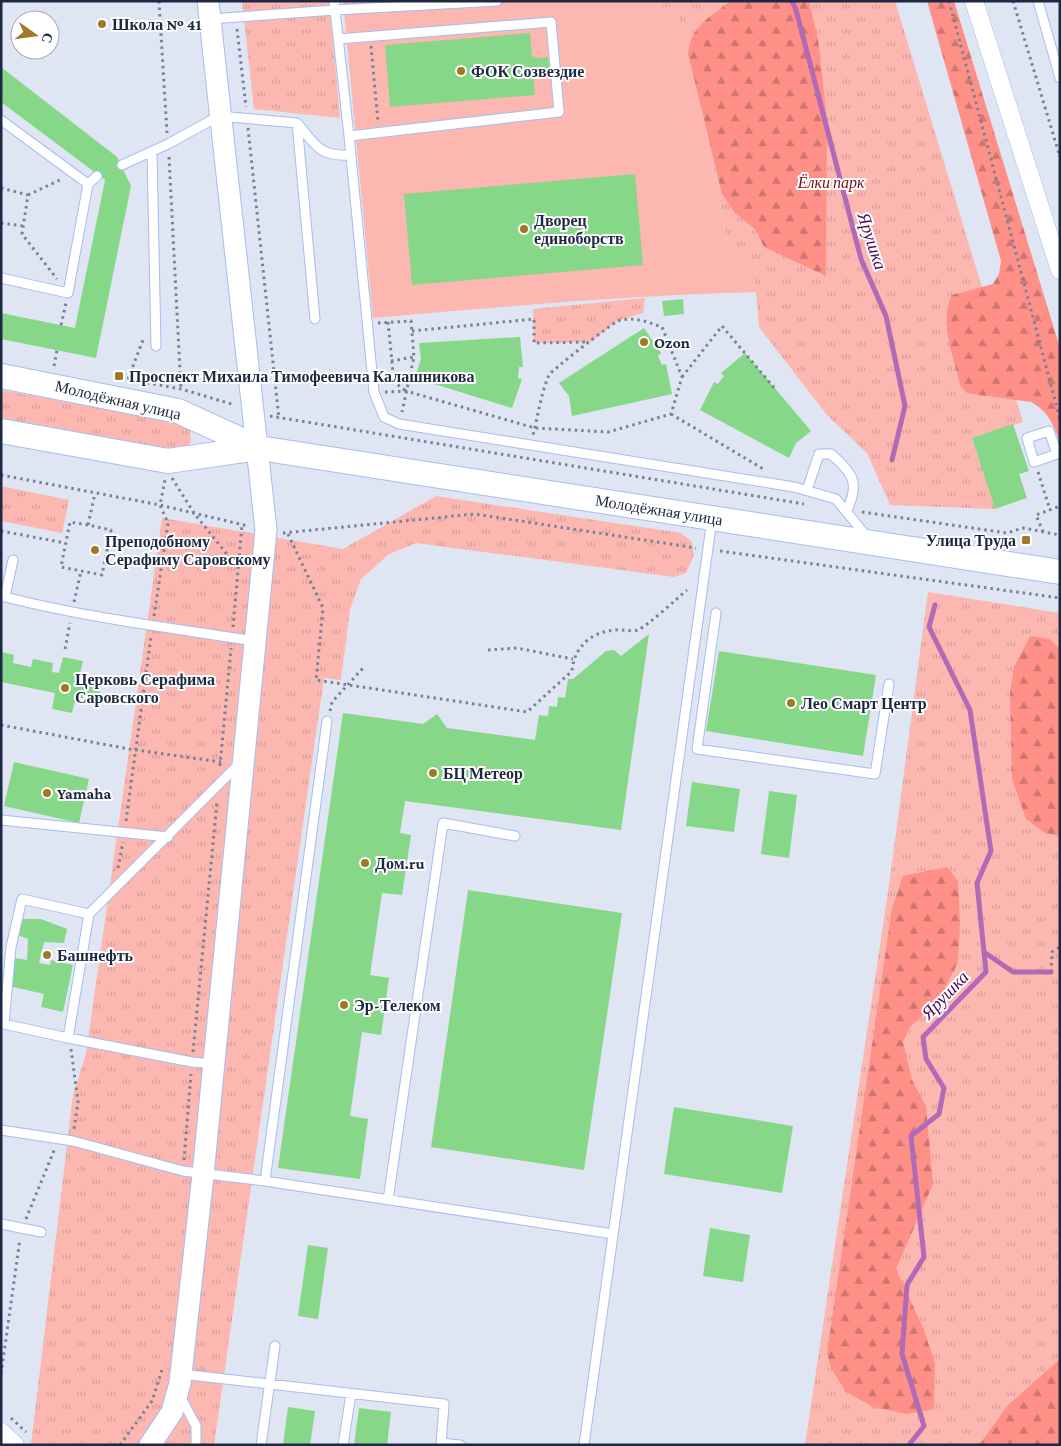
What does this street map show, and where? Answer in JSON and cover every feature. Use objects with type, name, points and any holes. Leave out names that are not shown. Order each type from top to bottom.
[{"type":"main road","name":"Молодёжная улица","points":[[1,376],[178,411],[259,448],[1060,572]]},
{"type":"main road","name":"Молодёжная улица","points":[[1,431],[168,461],[259,448]]},
{"type":"street","points":[[974,1],[1060,270]]},
{"type":"street","points":[[150,1445],[167,1422],[180,1384],[194,1173],[214,1064],[266,530],[259,448],[252,410],[209,10]]},
{"type":"street","points":[[1,1432],[15,1445]]},
{"type":"lane","points":[[209,10],[236,17],[334,5],[497,1]]},
{"type":"lane","points":[[1038,1],[1060,78]]},
{"type":"lane","points":[[334,5],[351,154],[374,392],[384,417],[399,424],[807,490],[836,499],[847,510],[872,543]]},
{"type":"lane","points":[[338,39],[551,22],[559,112],[349,136]]},
{"type":"lane","points":[[122,165],[168,144],[219,116],[297,122],[322,152],[337,155],[351,154]]},
{"type":"lane","points":[[1,120],[88,184]]},
{"type":"lane","points":[[297,122],[316,319]]},
{"type":"lane","points":[[152,152],[156,346]]},
{"type":"lane","points":[[1,278],[68,293],[88,184],[97,176]]},
{"type":"lane","points":[[1049,431],[1058,454],[1034,462],[1027,438],[1049,431]]},
{"type":"lane","points":[[807,490],[818,454],[832,454],[847,467],[854,480],[855,493],[847,510]]},
{"type":"lane","points":[[584,1445],[712,518]]},
{"type":"lane","points":[[13,560],[5,597],[51,608],[152,627],[255,641]]},
{"type":"lane","points":[[716,613],[697,748],[875,774],[889,684]]},
{"type":"lane","points":[[265,1181],[327,721]]},
{"type":"lane","points":[[68,1038],[89,914],[243,760]]},
{"type":"lane","points":[[1,820],[168,837]]},
{"type":"lane","points":[[388,1200],[443,823],[515,836]]},
{"type":"lane","points":[[89,914],[22,900],[10,947],[4,1024],[192,1062],[214,1064]]},
{"type":"lane","points":[[1,1130],[73,1141],[194,1173],[265,1181],[613,1234]]},
{"type":"lane","points":[[1,1224],[41,1232]]},
{"type":"lane","points":[[261,1445],[275,1346]]},
{"type":"lane","points":[[196,1445],[196,1426],[180,1384],[270,1384],[444,1404],[441,1444],[460,1445]]},
{"type":"lane","points":[[343,1445],[351,1394]]},
{"type":"path","points":[[158,1],[182,389],[280,419],[236,17]]},
{"type":"path","points":[[949,1],[1060,419]]},
{"type":"path","points":[[1013,1],[1060,157]]},
{"type":"path","points":[[370,36],[379,132]]},
{"type":"path","points":[[1,188],[28,194],[74,174]]},
{"type":"path","points":[[28,194],[22,234],[68,293],[62,325]]},
{"type":"path","points":[[1,223],[23,226]]},
{"type":"path","points":[[412,331],[534,318],[534,342],[591,342]]},
{"type":"path","points":[[530,445],[549,374],[617,321],[637,318],[662,327],[682,378]]},
{"type":"path","points":[[367,324],[411,321],[414,357],[399,424]]},
{"type":"path","points":[[388,322],[394,382],[406,391]]},
{"type":"path","points":[[671,414],[682,378],[722,326],[776,390]]},
{"type":"path","points":[[128,379],[145,335]]},
{"type":"path","points":[[54,366],[56,350]]},
{"type":"path","points":[[391,361],[414,357]]},
{"type":"path","points":[[374,392],[406,391],[535,428],[608,432],[671,414],[794,487]]},
{"type":"path","points":[[1034,462],[1050,510]]},
{"type":"path","points":[[167,470],[194,513],[238,569]]},
{"type":"path","points":[[1,475],[160,505],[288,534],[476,514],[708,550],[1060,598]]},
{"type":"path","points":[[88,525],[95,493]]},
{"type":"path","points":[[115,889],[168,523],[160,505]]},
{"type":"path","points":[[1043,532],[1036,515],[1060,506]]},
{"type":"path","points":[[70,522],[88,525],[111,530],[102,575],[61,567],[70,522]]},
{"type":"path","points":[[194,1173],[192,1062],[242,525]]},
{"type":"path","points":[[1,531],[65,543]]},
{"type":"path","points":[[288,534],[323,608],[316,680],[527,712],[572,671],[573,659],[584,642],[595,634],[614,630],[637,630],[687,590]]},
{"type":"path","points":[[488,650],[517,648],[573,659]]},
{"type":"path","points":[[327,721],[332,702],[363,668]]},
{"type":"path","points":[[1,725],[220,762]]},
{"type":"path","points":[[1051,972],[1052,952],[1060,947]]},
{"type":"path","points":[[68,1038],[74,1064],[78,1102],[73,1141]]},
{"type":"path","points":[[1,1374],[22,1228],[59,1139]]},
{"type":"path","points":[[120,1445],[152,1401],[162,1363]]},
{"type":"green space","points":[[242,1],[329,1],[340,118],[254,109]]},
{"type":"green space","points":[[343,1],[654,1],[655,6],[676,8],[705,124],[728,245],[754,267],[757,292],[613,299],[373,318]]},
{"type":"green space","name":"Ёлки парк","points":[[654,1],[895,1],[1023,422],[972,438],[995,509],[890,505],[867,453],[827,415],[759,327],[754,267],[728,245],[705,124],[676,8],[655,6]]},
{"type":"green space","points":[[731,1],[809,1],[818,39],[827,119],[826,276],[764,247],[756,230],[735,213],[722,194],[688,54],[697,29],[709,17]]},
{"type":"green space","points":[[927,1],[954,1],[1060,348],[1060,442],[1046,414],[1031,402],[967,393],[960,385],[947,328],[946,316],[948,305],[952,295],[993,284],[999,274],[1001,261]]},
{"type":"green space","points":[[645,298],[643,313],[617,321],[591,342],[534,343],[533,309]]},
{"type":"green space","points":[[1,390],[189,424],[191,442],[183,451],[1,418]]},
{"type":"green space","points":[[1,486],[69,500],[62,533],[1,521]]},
{"type":"green space","points":[[436,496],[681,533],[692,542],[694,555],[686,573],[674,577],[416,543],[389,554],[361,579],[350,609],[341,680],[324,678],[214,1445],[31,1445],[73,1095],[86,1054],[162,518],[343,549]]},
{"type":"green space","points":[[928,592],[1060,613],[1060,1445],[805,1445],[890,878]]},
{"type":"green space","points":[[1030,636],[1050,639],[1060,650],[1060,836],[1045,833],[1026,819],[1012,779],[1010,693],[1014,667]]},
{"type":"green space","points":[[947,867],[958,881],[960,922],[958,962],[940,999],[910,1027],[903,1042],[912,1080],[926,1106],[933,1184],[896,1269],[924,1330],[935,1364],[934,1409],[907,1414],[873,1407],[846,1392],[831,1368],[827,1353],[892,908],[903,876]]},
{"type":"green space","points":[[1060,1359],[1060,1445],[979,1445],[1008,1405]]},
{"type":"building","name":"ФОК Созвездие","points":[[530,33],[532,56],[537,58],[548,57],[549,69],[538,70],[533,73],[535,95],[390,107],[385,45]]},
{"type":"building","points":[[1,67],[117,157],[131,186],[96,358],[1,339],[1,313],[75,328],[105,180],[1,102]]},
{"type":"building","name":"Дворец единоборств","points":[[635,174],[643,265],[412,285],[404,194]]},
{"type":"building","points":[[683,299],[684,314],[664,316],[662,301]]},
{"type":"building","points":[[644,328],[661,353],[658,356],[662,365],[666,364],[672,394],[572,416],[569,396],[559,383]]},
{"type":"building","points":[[520,337],[523,367],[519,367],[518,378],[522,379],[512,408],[415,378],[421,359],[419,343]]},
{"type":"building","points":[[745,353],[811,431],[796,443],[789,458],[700,410],[714,382],[718,384],[724,376],[721,373]]},
{"type":"building","points":[[1013,424],[1029,471],[1019,474],[1027,498],[995,509],[972,438]]},
{"type":"building","points":[[649,634],[621,830],[405,801],[400,833],[411,835],[402,895],[382,893],[370,975],[389,978],[381,1035],[362,1032],[350,1116],[368,1119],[360,1179],[278,1168],[343,713],[423,724],[437,714],[447,728],[535,740],[539,715],[548,716],[549,706],[557,707],[558,697],[565,698],[568,679],[573,679],[606,651],[614,650],[621,656]]},
{"type":"building","name":"Лео Смарт Центр","points":[[719,651],[876,675],[863,756],[706,731]]},
{"type":"building","name":"Церковь Серафима Саровского","points":[[1,652],[14,655],[13,663],[31,667],[33,659],[53,663],[52,672],[59,673],[63,657],[83,661],[79,678],[102,682],[98,701],[76,697],[72,713],[52,709],[55,693],[1,682]]},
{"type":"building","name":"Yamaha","points":[[14,762],[89,779],[79,823],[4,806]]},
{"type":"building","points":[[692,782],[740,789],[734,832],[686,826]]},
{"type":"building","points":[[769,791],[797,795],[789,858],[761,854]]},
{"type":"building","points":[[468,890],[622,913],[584,1170],[431,1147]]},
{"type":"building","points":[[13,919],[41,919],[67,929],[64,943],[44,942],[39,963],[50,965],[51,960],[73,965],[63,1012],[41,1007],[44,994],[9,986],[15,958],[27,960],[28,939],[10,932]]},
{"type":"building","points":[[674,1107],[793,1126],[782,1193],[664,1174]]},
{"type":"building","points":[[710,1228],[750,1235],[743,1282],[703,1276]]},
{"type":"building","points":[[308,1245],[328,1248],[318,1319],[298,1316]]},
{"type":"building","points":[[288,1407],[315,1411],[310,1445],[283,1445]]},
{"type":"building","points":[[359,1408],[391,1412],[387,1445],[354,1445]]},
{"type":"waterway","name":"Ярушка","points":[[792,1],[796,10],[861,259],[886,316],[905,406],[892,460]]},
{"type":"waterway","name":"Ярушка","points":[[909,1445],[924,1426],[902,1354],[907,1285],[924,1257],[911,1136],[939,1114],[944,1088],[926,1059],[923,1037],[986,972],[977,883],[991,851],[970,710],[929,627],[935,605]]},
{"type":"waterway","points":[[984,952],[1013,972],[1051,972]]},
{"type":"place","name":"Школа № 41","points":[[102,24]]},
{"type":"place","name":"ФОК Созвездие","points":[[461,71]]},
{"type":"place","name":"Дворец единоборств","points":[[524,229]]},
{"type":"place","name":"Ozon","points":[[644,342]]},
{"type":"place","name":"Проспект Михаила Тимофеевича Калашникова","points":[[119,376]]},
{"type":"place","name":"Улица Труда","points":[[1026,540]]},
{"type":"place","name":"Преподобному Серафиму Саровскому","points":[[95,550]]},
{"type":"place","name":"Церковь Серафима Саровского","points":[[65,688]]},
{"type":"place","name":"Лео Смарт Центр","points":[[791,703]]},
{"type":"place","name":"БЦ Метеор","points":[[433,773]]},
{"type":"place","name":"Yamaha","points":[[47,793]]},
{"type":"place","name":"Дом.ru","points":[[365,863]]},
{"type":"place","name":"Башнефть","points":[[47,955]]},
{"type":"place","name":"Эр-Телеком","points":[[344,1005]]}]
